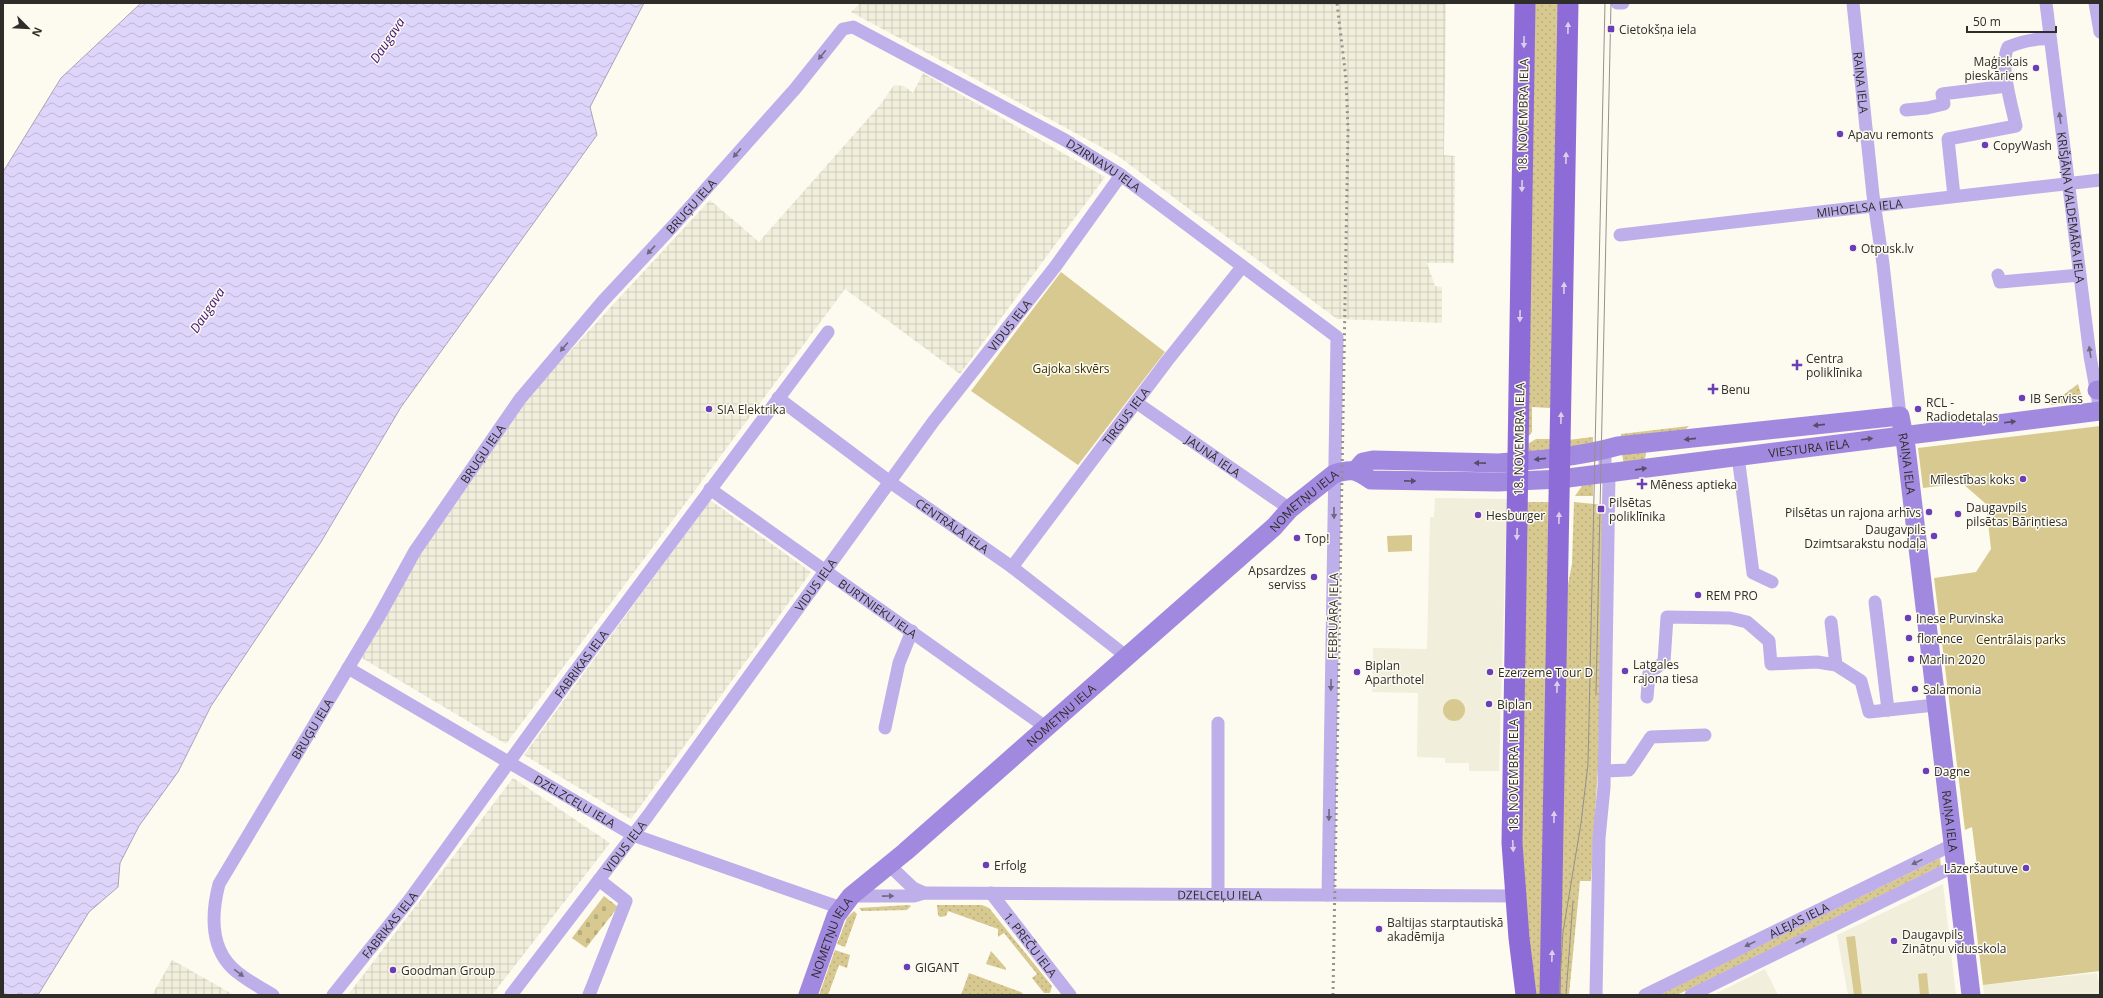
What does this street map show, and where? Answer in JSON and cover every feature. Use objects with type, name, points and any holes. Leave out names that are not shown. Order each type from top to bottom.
[{"type":"main road","name":"18. NOVEMBRA IELA","points":[[1525,3],[1512,843],[1526,995]]},
{"type":"main road","points":[[1550,995],[1568,3]]},
{"type":"street","name":"RAIŅA IELA","points":[[1853,3],[1875,206],[1971,995]]},
{"type":"street","name":"KRIŠJĀŅA VALDEMĀRA IELA","points":[[2046,3],[2090,356],[2099,390],[2100,411]]},
{"type":"street","points":[[2095,3],[2100,32]]},
{"type":"street","name":"DZIRNAVU IELA","points":[[849,28],[853,27],[863,32],[1065,140],[1121,175],[1337,338]]},
{"type":"street","name":"BRUĢU IELA","points":[[273,995],[237,972],[222,957],[216,942],[214,920],[215,898],[219,884],[348,668],[426,533],[520,399],[603,300],[673,226],[795,89],[843,29],[849,28]]},
{"type":"street","points":[[1954,196],[1948,139],[2016,126],[2007,86],[2005,54],[2008,47],[2040,38],[2050,39]]},
{"type":"street","points":[[1906,110],[1927,108],[1944,104],[1942,94],[2007,86]]},
{"type":"street","name":"VIDUS IELA","points":[[511,995],[633,835],[933,422],[1055,267],[1121,175]]},
{"type":"street","name":"MIHOELSA IELA","points":[[1620,235],[2100,180]]},
{"type":"street","name":"TIRGUS IELA","points":[[1012,568],[1167,361],[1242,267]]},
{"type":"street","points":[[1998,276],[2000,282],[2080,275]]},
{"type":"street","name":"FABRIKAS IELA","points":[[333,995],[410,899],[562,689],[828,332]]},
{"type":"street","name":"FEBRUĀRA IELA","points":[[1328,895],[1337,338]]},
{"type":"street","name":"CENTRĀLĀ IELA","points":[[778,398],[890,482],[1012,568],[1126,656]]},
{"type":"street","name":"JAUNĀ IELA","points":[[1137,403],[1290,509]]},
{"type":"street","name":"VIESTURA IELA","points":[[1518,471],[1560,479],[1609,474],[1738,456],[2100,411]]},
{"type":"street","name":"VIESTURA IELA","points":[[1518,471],[1560,457],[1606,450],[1625,445],[1900,416]]},
{"type":"street","points":[[1596,995],[1599,838],[1604,771],[1609,474],[1605,467],[1606,450]]},
{"type":"street","points":[[1738,456],[1753,573],[1772,582]]},
{"type":"street","name":"NOMETŅU IELA","points":[[808,995],[826,942],[846,902],[1047,728],[1126,656],[1274,527],[1290,509],[1334,474],[1343,471],[1356,470],[1363,462],[1373,460],[1499,463],[1518,471]]},
{"type":"street","name":"BURTNIEKU IELA","points":[[710,489],[1047,728]]},
{"type":"street","points":[[1875,602],[1888,710]]},
{"type":"street","points":[[1648,697],[1649,673],[1664,662],[1667,617],[1730,618],[1747,622],[1769,641],[1772,664],[1817,662],[1836,665],[1861,681],[1869,712],[1935,705]]},
{"type":"street","points":[[1831,622],[1836,665]]},
{"type":"street","points":[[885,728],[899,663],[912,631]]},
{"type":"street","name":"DZELZCEĻU IELA","points":[[348,668],[633,835],[846,902]]},
{"type":"street","points":[[1218,723],[1218,894]]},
{"type":"street","points":[[1604,771],[1629,770],[1651,737],[1705,735]]},
{"type":"street","name":"ALEJAS IELA","points":[[1645,995],[1952,845]]},
{"type":"street","points":[[889,865],[913,888],[924,893]]},
{"type":"street","name":"ALEJAS IELA","points":[[1690,995],[1955,866]]},
{"type":"street","points":[[589,995],[626,901],[599,880]]},
{"type":"street","name":"DZELCEĻU IELA","points":[[846,902],[914,896],[924,893],[1516,896]]},
{"type":"street","name":"1. PREČU IELA","points":[[991,893],[1070,995]]},
{"type":"shaded area","points":[[860,3],[1446,3],[1444,155],[1455,156],[1454,263],[1427,263],[1435,286],[1442,287],[1442,323],[1337,319],[1118,156],[851,12]]},
{"type":"shaded area","points":[[923,73],[1105,177],[960,374],[845,289],[506,744],[362,658],[440,518],[522,403],[710,200],[759,242],[881,104],[894,85],[904,86],[913,93]]},
{"type":"shaded area","points":[[1435,498],[1507,499],[1499,771],[1469,771],[1469,763],[1445,763],[1445,758],[1417,757],[1418,693],[1372,692],[1373,648],[1427,649],[1430,517],[1434,517]]},
{"type":"shaded area","points":[[710,500],[811,572],[631,819],[524,755]]},
{"type":"shaded area","points":[[513,778],[610,843],[492,995],[348,995]]},
{"type":"shaded area","name":"Daugavpils Zinātņu vidusskola","points":[[1943,884],[1956,995],[1848,995],[1837,935]]},
{"type":"shaded area","points":[[172,960],[234,995],[152,995]]},
{"type":"shaded area","points":[[1765,969],[1778,995],[1713,995]]},
{"type":"shaded area","points":[[2097,973],[2098,980],[2100,980],[2100,995],[1984,995],[1983,985]]},
{"type":"green space","points":[[1532,3],[1561,3],[1550,431],[1550,408],[1532,407],[1532,432],[1526,439]]},
{"type":"green space","name":"Gajoka skvērs","points":[[1061,272],[1165,352],[1078,465],[971,391]]},
{"type":"green space","points":[[2078,384],[2083,401],[2050,405]]},
{"type":"green space","points":[[1689,426],[1684,431],[1621,439],[1621,434]]},
{"type":"green space","name":"Centrālais parks","points":[[2100,426],[2100,971],[1983,985],[1969,870],[1977,866],[1972,827],[1965,830],[1934,578],[1976,572],[1991,549],[1986,504],[1962,483],[1923,488],[1918,448]]},
{"type":"green space","points":[[1593,437],[1593,445],[1570,447],[1568,440]]},
{"type":"green space","points":[[1536,439],[1554,439],[1551,451],[1528,452],[1526,445]]},
{"type":"green space","points":[[1646,452],[1645,459],[1624,466],[1622,453]]},
{"type":"green space","points":[[1593,482],[1593,496],[1575,496],[1582,486]]},
{"type":"green space","points":[[1525,502],[1553,502],[1540,995],[1534,995],[1521,878]]},
{"type":"green space","points":[[1574,502],[1604,505],[1598,767],[1591,881],[1580,881],[1569,995],[1556,995],[1566,594],[1572,564]]},
{"type":"green space","points":[[1412,535],[1412,551],[1388,552],[1387,536]]},
{"type":"green space","points":[[1454,699],[1462,702],[1465,710],[1462,718],[1454,721],[1446,718],[1443,710],[1446,702]]},
{"type":"green space","points":[[1940,858],[1941,866],[1677,995],[1659,995]]},
{"type":"green space","points":[[604,896],[618,907],[586,948],[572,938]]},
{"type":"green space","points":[[937,905],[982,905],[989,908],[1052,986],[1050,993],[1044,993],[1032,978],[1037,974],[1004,933],[998,937],[998,929],[948,911],[946,916],[940,917],[938,915]]},
{"type":"green space","points":[[911,906],[907,910],[862,911],[859,908]]},
{"type":"green space","points":[[854,911],[857,914],[845,947],[837,944],[847,918]]},
{"type":"green space","points":[[1855,936],[1862,995],[1854,995],[1846,937]]},
{"type":"green space","points":[[835,950],[850,955],[847,968],[839,965],[828,995],[819,995]]},
{"type":"green space","points":[[991,951],[1006,968],[1006,970],[986,964]]},
{"type":"green space","points":[[969,973],[1021,992],[1024,995],[961,995]]},
{"type":"green space","points":[[1927,973],[1929,995],[1920,995],[1918,974]]},
{"type":"water","name":"Daugava","points":[[141,3],[644,3],[590,107],[597,135],[401,407],[321,542],[211,706],[178,772],[139,826],[120,863],[118,887],[89,912],[38,995],[3,995],[3,172],[61,78]]},
{"type":"tram line","points":[[1559,995],[1563,932],[1581,823],[1588,764],[1605,3]]},
{"type":"tram line","points":[[1596,695],[1611,3]]},
{"type":"tram line","points":[[1566,995],[1573,901]]},
{"type":"railway","points":[[1333,995],[1348,130],[1346,79],[1337,3]]},
{"type":"place","name":"Cietokšņa iela","points":[[1611,29]]},
{"type":"place","name":"Maģiskais pieskāriens","points":[[2036,68]]},
{"type":"place","name":"Apavu remonts","points":[[1840,134]]},
{"type":"place","name":"CopyWash","points":[[1985,145]]},
{"type":"place","name":"Otpusk.lv","points":[[1853,248]]},
{"type":"place","name":"Centra poliklīnika","points":[[1797,365]]},
{"type":"place","name":"Benu","points":[[1713,389]]},
{"type":"place","name":"IB Serviss","points":[[2022,398]]},
{"type":"place","name":"SIA Elektrika","points":[[709,409]]},
{"type":"place","name":"RCL - Radiodetaļas","points":[[1918,409]]},
{"type":"place","name":"Mīlestības koks","points":[[2023,479]]},
{"type":"place","name":"Mēness aptieka","points":[[1642,484]]},
{"type":"place","name":"Pilsētas poliklīnika","points":[[1601,509]]},
{"type":"place","name":"Pilsētas un rajona arhīvs","points":[[1929,512]]},
{"type":"place","name":"Daugavpils pilsētas Bāriņtiesa","points":[[1958,514]]},
{"type":"place","name":"Hesburger","points":[[1478,515]]},
{"type":"place","name":"Daugavpils Dzimtsarakstu nodaļa","points":[[1934,536]]},
{"type":"place","name":"Top!","points":[[1297,538]]},
{"type":"place","name":"Apsardzes serviss","points":[[1314,577]]},
{"type":"place","name":"REM PRO","points":[[1698,595]]},
{"type":"place","name":"Inese Purvinska","points":[[1908,618]]},
{"type":"place","name":"florence","points":[[1909,638]]},
{"type":"place","name":"Marlin 2020","points":[[1911,659]]},
{"type":"place","name":"Latgales rajona tiesa","points":[[1625,671]]},
{"type":"place","name":"Biplan Aparthotel","points":[[1357,672]]},
{"type":"place","name":"Ezerzeme Tour D","points":[[1490,672]]},
{"type":"place","name":"Salamonia","points":[[1915,689]]},
{"type":"place","name":"Biplan","points":[[1489,704]]},
{"type":"place","name":"Dagne","points":[[1926,771]]},
{"type":"place","name":"Erfolg","points":[[986,865]]},
{"type":"place","name":"Lāzeršautuve","points":[[2026,868]]},
{"type":"place","name":"Baltijas starptautiskā akadēmija","points":[[1379,929]]},
{"type":"place","name":"Daugavpils Zinātņu vidusskola","points":[[1894,941]]},
{"type":"place","name":"GIGANT","points":[[907,967]]},
{"type":"place","name":"Goodman Group","points":[[393,970]]}]
